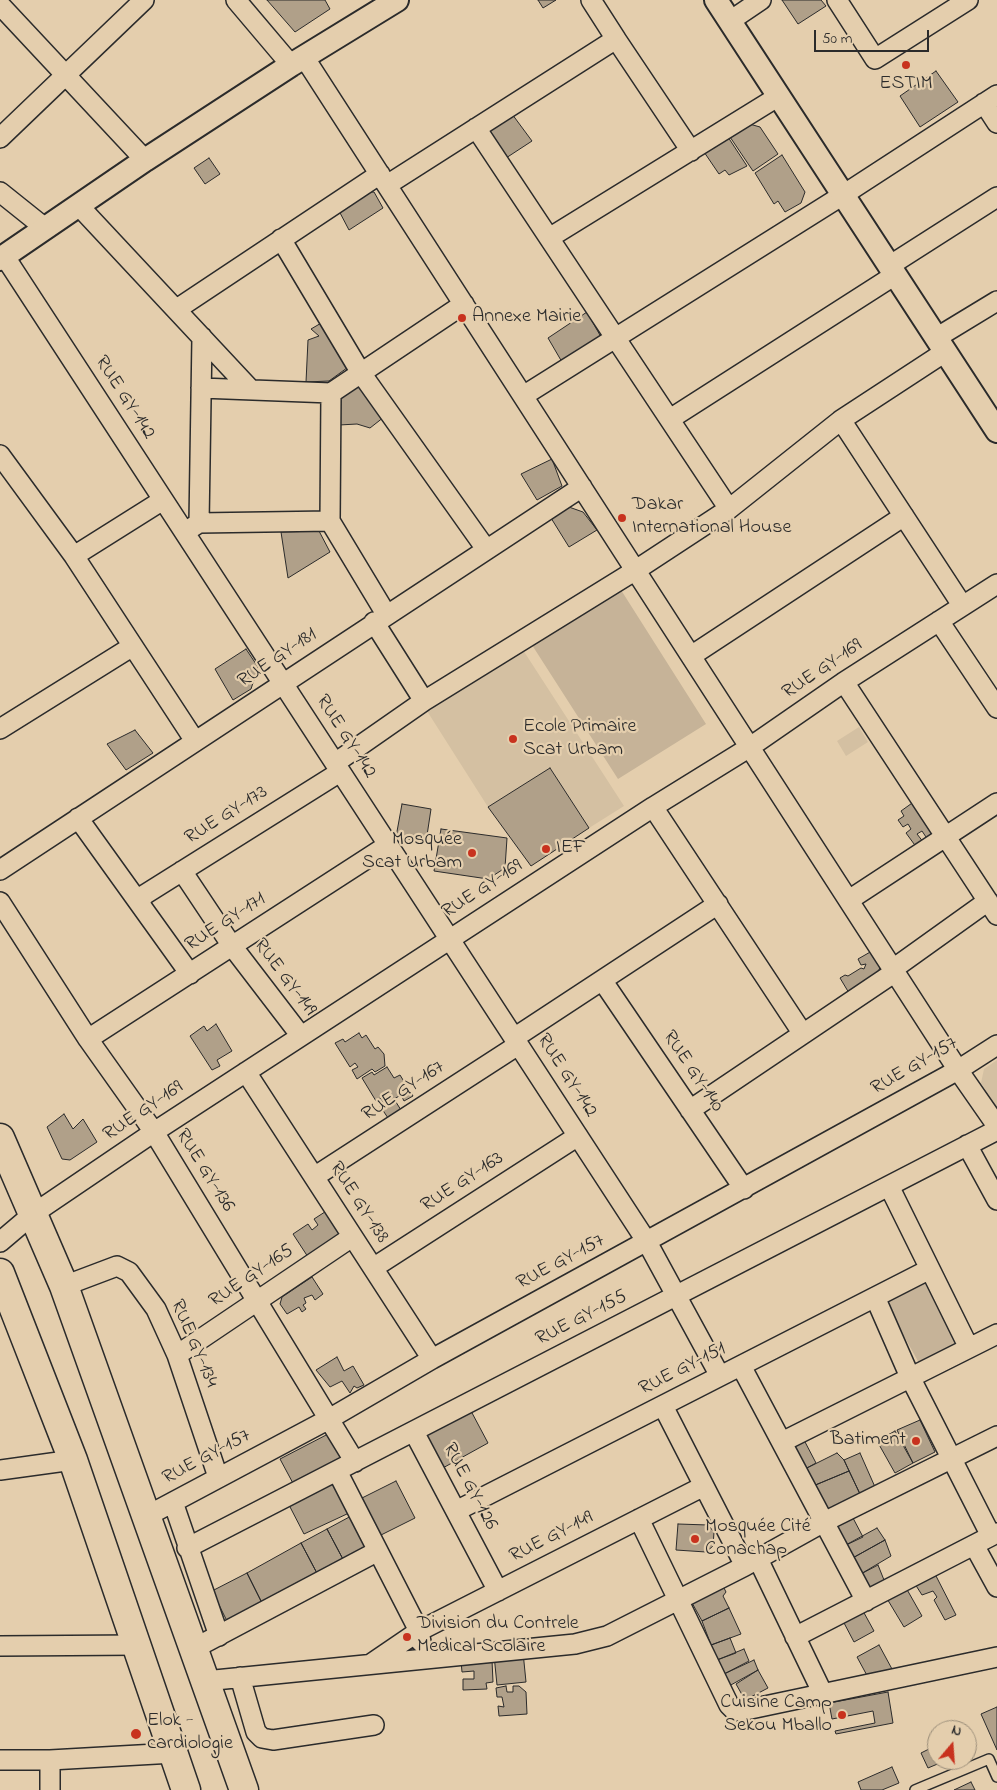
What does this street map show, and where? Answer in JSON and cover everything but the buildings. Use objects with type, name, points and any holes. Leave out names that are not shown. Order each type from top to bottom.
[{"type":"main road","points":[[0,1138],[64,1286],[244,1790]]},
{"type":"main road","points":[[0,1273],[73,1460],[138,1645],[186,1790]]},
{"type":"street","points":[[0,138],[144,0]]},
{"type":"street","points":[[236,0],[298,61],[383,179],[958,1070],[997,1126]]},
{"type":"street","points":[[2,258],[145,160],[298,61],[397,0]]},
{"type":"street","points":[[591,0],[691,151]]},
{"type":"street","points":[[716,0],[997,431]]},
{"type":"street","points":[[730,21],[761,0]]},
{"type":"street","points":[[837,0],[875,58],[968,0]]},
{"type":"street","points":[[4,5],[65,75],[145,160]]},
{"type":"street","points":[[177,309],[281,239],[383,179],[476,128],[616,39]]},
{"type":"street","points":[[549,238],[779,96]]},
{"type":"street","points":[[523,396],[843,195],[991,99],[997,123]]},
{"type":"street","points":[[476,128],[730,509]]},
{"type":"street","points":[[0,192],[45,228]]},
{"type":"street","points":[[670,419],[892,271],[997,197]]},
{"type":"street","points":[[79,206],[251,390]]},
{"type":"street","points":[[281,239],[361,373],[486,549]]},
{"type":"street","name":"RUE GY-142","points":[[2,258],[163,500],[192,528],[283,683],[647,1242],[720,1376]]},
{"type":"street","name":"RUE GY-173","points":[[140,902],[144,895],[338,767],[424,700],[636,570],[730,509],[841,420],[997,301]]},
{"type":"street","points":[[201,388],[330,393],[464,304]]},
{"type":"street","points":[[202,337],[201,388],[192,528],[330,521]]},
{"type":"street","points":[[330,393],[330,521],[424,700]]},
{"type":"street","points":[[841,420],[962,605]]},
{"type":"street","points":[[0,455],[74,556],[195,741]]},
{"type":"street","name":"RUE GY-181","points":[[0,870],[380,618],[582,487]]},
{"type":"street","points":[[74,556],[163,500]]},
{"type":"street","points":[[691,656],[904,516]]},
{"type":"street","name":"RUE GY-169","points":[[0,1242],[34,1214],[154,1132],[653,807],[750,748],[844,682],[997,584]]},
{"type":"street","points":[[939,621],[995,699]]},
{"type":"street","points":[[0,729],[133,646]]},
{"type":"street","points":[[690,1110],[894,970],[992,908],[844,682]]},
{"type":"street","points":[[849,900],[997,803]]},
{"type":"street","points":[[653,807],[803,1034]]},
{"type":"street","points":[[78,818],[140,902],[140,908],[190,974]]},
{"type":"street","name":"RUE GY-171","points":[[88,1039],[388,845]]},
{"type":"street","name":"RUE GY-149","points":[[182,871],[232,946],[301,1036]]},
{"type":"street","name":"RUE GY-136","points":[[0,902],[88,1039],[154,1132],[355,1462]]},
{"type":"street","name":"RUE GY-167","points":[[314,1177],[516,1041],[602,980],[718,904]]},
{"type":"street","name":"RUE GY-140","points":[[602,980],[744,1189]]},
{"type":"street","name":"RUE GY-157","points":[[145,1516],[329,1419],[432,1359],[958,1070],[997,1045]]},
{"type":"street","name":"RUE GY-138","points":[[246,1072],[432,1359]]},
{"type":"street","name":"RUE GY-155","points":[[187,1548],[997,1130]]},
{"type":"street","name":"RUE GY-163","points":[[373,1268],[578,1136]]},
{"type":"street","points":[[967,1145],[997,1200]]},
{"type":"street","points":[[889,1186],[969,1348]]},
{"type":"street","name":"RUE GY-165","points":[[177,1355],[352,1237]]},
{"type":"street","name":"RUE GY-134","points":[[64,1286],[117,1266],[128,1272],[156,1309],[177,1355],[218,1477]]},
{"type":"street","name":"RUE GY-151","points":[[456,1511],[930,1269]]},
{"type":"street","points":[[795,1637],[994,1535],[910,1377],[875,1298]]},
{"type":"street","points":[[782,1442],[997,1334]]},
{"type":"street","points":[[741,1366],[866,1601]]},
{"type":"street","points":[[663,1406],[704,1486],[795,1637],[822,1694]]},
{"type":"street","name":"RUE GY-126","points":[[414,1432],[498,1591]]},
{"type":"street","points":[[205,1681],[575,1644],[607,1636],[824,1522],[997,1436]]},
{"type":"street","points":[[0,1470],[73,1460]]},
{"type":"street","points":[[337,1471],[419,1631],[422,1658]]},
{"type":"street","name":"RUE GY-149","points":[[370,1664],[419,1631],[704,1486]]},
{"type":"street","points":[[173,1502],[187,1548],[219,1636]]},
{"type":"street","points":[[638,1519],[734,1710],[822,1694],[997,1657]]},
{"type":"street","points":[[974,1545],[997,1587]]},
{"type":"street","points":[[193,1649],[378,1551]]},
{"type":"street","points":[[0,1646],[138,1645]]},
{"type":"street","points":[[240,1677],[256,1732],[262,1738],[272,1740],[374,1725]]},
{"type":"street","points":[[0,1760],[50,1760],[174,1754]]},
{"type":"street","points":[[50,1760],[50,1790]]},
{"type":"lane","points":[[916,1790],[989,1759],[997,1777]]},
{"type":"shaded area","points":[[621,590],[706,724],[618,779],[532,645]]},
{"type":"shaded area","name":"Ecole Primaire Scat Urbam","points":[[523,650],[624,806],[589,828],[550,768],[488,807],[427,711]]},
{"type":"shaded area","points":[[859,727],[868,742],[846,756],[837,741]]},
{"type":"shaded area","points":[[997,1060],[997,1108],[981,1083],[984,1069]]},
{"type":"shaded area","points":[[924,1281],[957,1343],[919,1363],[885,1302]]},
{"type":"place","name":"ESTIM","points":[[906,65]]},
{"type":"place","name":"Annexe Mairie","points":[[462,318]]},
{"type":"place","name":"Dakar International House","points":[[622,518]]},
{"type":"place","name":"Ecole Primaire Scat Urbam","points":[[513,739]]},
{"type":"place","name":"IEF","points":[[546,849]]},
{"type":"place","name":"Mosquée Scat Urbam","points":[[472,853]]},
{"type":"place","name":"Batiment","points":[[916,1441]]},
{"type":"place","name":"Mosquée Cité Conachap","points":[[695,1539]]},
{"type":"place","name":"Division du Contrele Medical Scolaire","points":[[407,1637]]},
{"type":"place","name":"Cuisine Camp Sekou Mballo","points":[[842,1715]]},
{"type":"place","name":"Elok - cardiologie","points":[[136,1734]]}]
